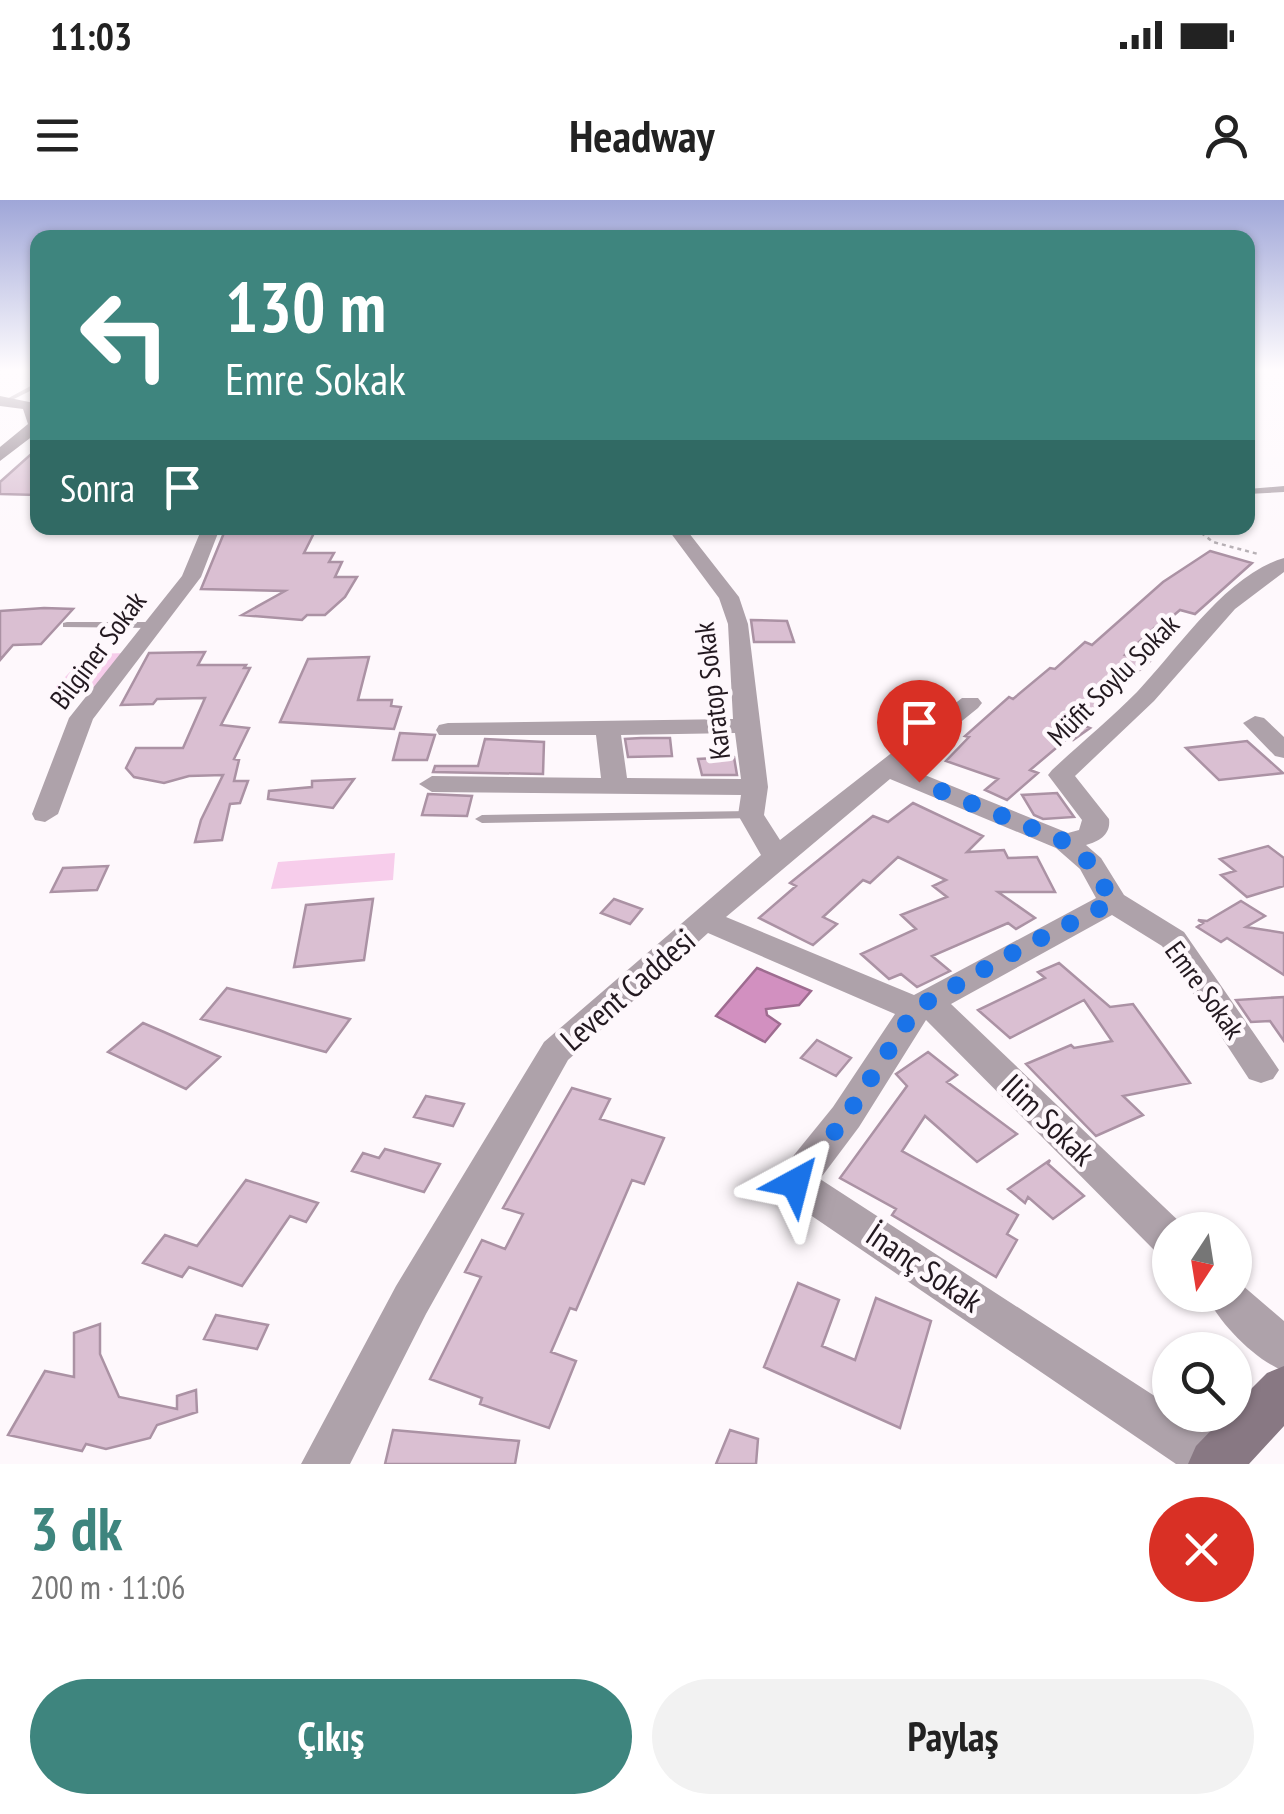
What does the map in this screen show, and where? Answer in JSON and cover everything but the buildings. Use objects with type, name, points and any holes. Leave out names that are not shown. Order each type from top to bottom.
[{"type":"street","points":[[0,456],[30,431]]},
{"type":"street","name":"Bilginer Sokak","points":[[46,814],[81,718],[191,577],[208,535]]},
{"type":"street","name":"Karatop Sokak","points":[[681,535],[729,597],[742,657],[755,787],[751,815]]},
{"type":"street","name":"Müfit Soylu Sokak","points":[[1066,842],[1089,836],[1096,828],[1095,819],[1061,775],[1144,698],[1275,560]]},
{"type":"street","name":"Levent Caddesi","points":[[325,1464],[411,1300],[556,1051],[776,857],[970,703]]},
{"type":"street","points":[[1256,723],[1284,751]]},
{"type":"street","points":[[448,730],[746,726]]},
{"type":"street","points":[[608,730],[614,785]]},
{"type":"street","name":"Emre Sokak","points":[[890,770],[1066,842],[1091,864],[1113,902],[1173,939],[1261,1070]]},
{"type":"street","points":[[432,784],[755,787]]},
{"type":"street","points":[[751,815],[776,857]]},
{"type":"street","name":"İnanç Sokak","points":[[1113,902],[921,1004],[846,1117],[795,1183],[1215,1463]]},
{"type":"street","name":"Ilim Sokak","points":[[707,921],[921,1004],[1152,1222]]},
{"type":"street","points":[[1245,1312],[1284,1350]]},
{"type":"street","points":[[1215,1463],[1284,1390]]},
{"type":"lane","points":[[1255,492],[1284,490]]},
{"type":"lane","points":[[67,625],[153,625]]},
{"type":"lane","points":[[482,819],[751,815]]},
{"type":"path","points":[[1204,535],[1213,542],[1275,560]]},
{"type":"shaded area","points":[[129,653],[92,696],[48,695],[87,654]]},
{"type":"shaded area","points":[[395,853],[393,880],[271,889],[278,862]]},
{"type":"shaded area","points":[[757,968],[811,991],[799,1005],[766,1009],[767,1015],[780,1024],[765,1042],[716,1016]]},
{"type":"route","points":[[795,1183],[846,1117],[916,1008],[1113,902],[1091,864],[1066,842],[919,782]]}]
